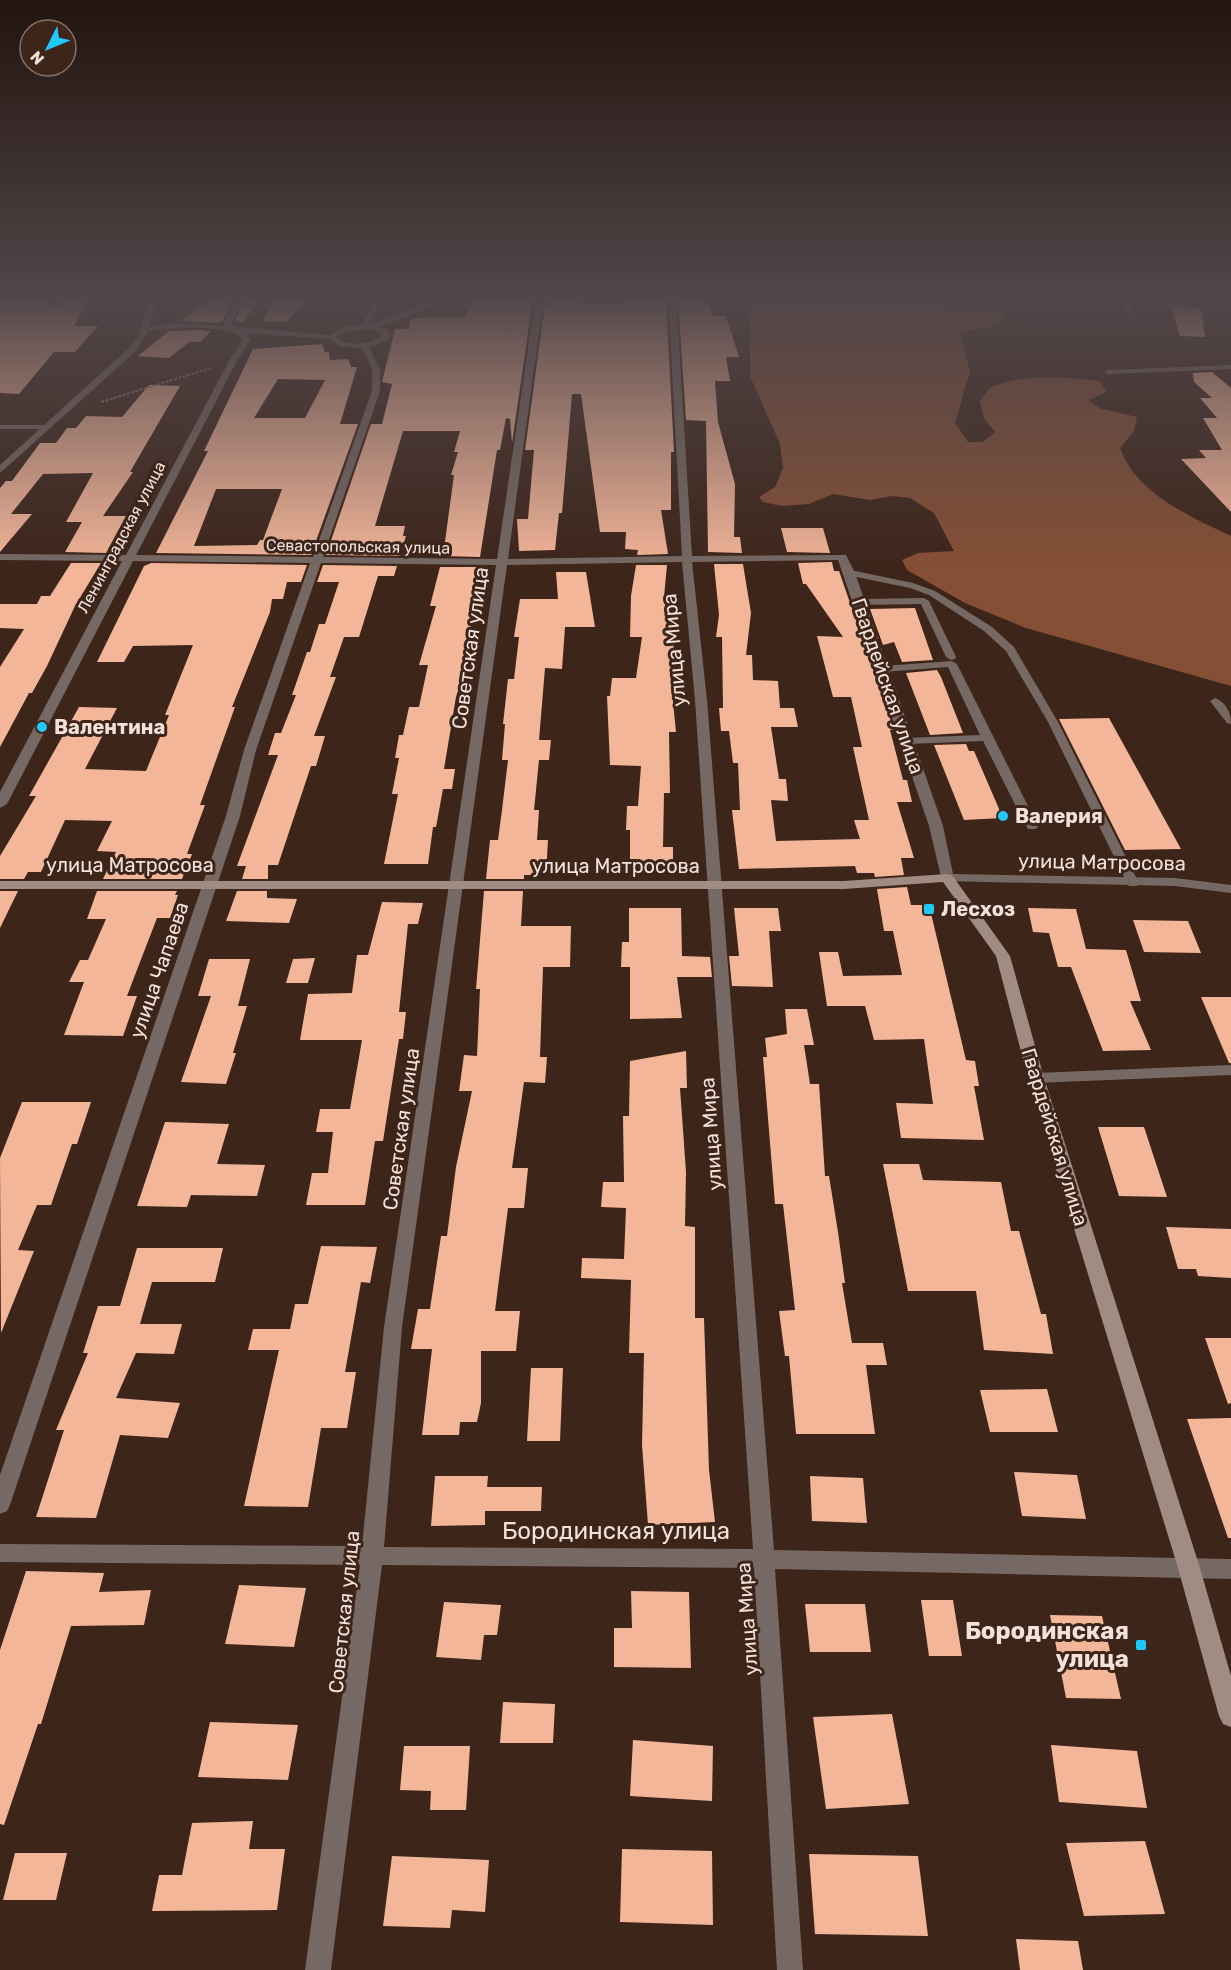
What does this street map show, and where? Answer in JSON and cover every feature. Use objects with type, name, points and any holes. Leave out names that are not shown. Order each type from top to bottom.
[{"type":"street","points":[[0,470],[91,387]]},
{"type":"street","name":"Ленинградская улица","points":[[0,804],[219,387]]},
{"type":"street","name":"улица Чапаева","points":[[0,1505],[233,816],[250,750],[376,387]]},
{"type":"street","name":"Советская улица","points":[[318,1970],[360,1674],[386,1434],[393,1327],[458,886],[527,387]]},
{"type":"street","name":"улица Мира","points":[[677,387],[687,560],[701,700],[712,885],[764,1559],[790,1970]]},
{"type":"street","name":"Севастопольская улица","points":[[0,556],[503,562],[842,557],[850,573]]},
{"type":"street","name":"Гвардейская улица","points":[[850,573],[936,826],[947,878],[1003,956],[1036,1078],[1189,1568],[1231,1716]]},
{"type":"street","name":"улица Матросова","points":[[0,885],[844,885],[947,878],[1175,882],[1231,889]]},
{"type":"street","name":"Бородинская улица","points":[[0,1553],[371,1558],[764,1559],[1231,1569]]},
{"type":"lane","points":[[0,427],[46,428]]},
{"type":"lane","points":[[850,573],[913,586],[932,593],[988,629],[1010,649],[1053,722],[1132,883]]},
{"type":"lane","points":[[860,602],[924,601],[951,657]]},
{"type":"lane","points":[[883,669],[952,664],[1032,826]]},
{"type":"lane","points":[[1215,701],[1231,721]]},
{"type":"lane","points":[[907,741],[987,738]]},
{"type":"lane","points":[[1036,1078],[1231,1070]]},
{"type":"path","points":[[100,402],[149,387]]},
{"type":"shaded area","points":[[755,387],[965,387],[955,423],[968,442],[983,442],[995,432],[984,418],[980,401],[992,387],[1103,387],[1107,392],[1088,400],[1099,408],[1137,417],[1134,431],[1120,448],[1128,464],[1139,478],[1166,502],[1231,536],[1231,686],[1026,628],[965,603],[907,570],[902,560],[918,553],[954,551],[934,513],[910,498],[892,496],[870,500],[833,494],[809,504],[782,506],[763,502],[759,497],[775,487],[783,468],[780,444]]},
{"type":"building","points":[[0,387],[25,387],[19,394],[0,393]]},
{"type":"building","points":[[147,387],[179,387],[130,472],[133,472],[103,516],[126,516],[106,553],[65,552],[82,522],[66,522],[93,473],[43,474],[11,514],[32,514],[0,552],[0,488],[6,481],[12,481],[40,443],[56,443],[67,428],[76,428],[86,416],[122,417]]},
{"type":"building","points":[[235,387],[273,387],[254,418],[305,418],[321,387],[351,387],[340,424],[358,424],[311,555],[156,553],[208,451],[204,451]],"holes":[[[216,489],[282,489],[263,540],[260,540],[257,545],[194,546]]]},
{"type":"building","points":[[391,387],[520,387],[512,443],[510,419],[506,418],[500,450],[497,450],[480,557],[443,556],[454,475],[451,475],[458,452],[454,452],[460,431],[403,431],[375,526],[405,526],[403,536],[406,536],[400,556],[326,555],[371,424],[382,424]]},
{"type":"building","points":[[534,387],[671,387],[674,452],[671,452],[671,510],[661,510],[668,554],[637,555],[638,550],[625,549],[626,532],[600,532],[581,394],[572,394],[562,513],[559,513],[555,550],[519,551],[517,519],[528,519],[534,450],[525,450]]},
{"type":"building","points":[[684,387],[715,387],[718,422],[735,484],[734,537],[740,537],[742,553],[708,552],[706,421],[686,420]]},
{"type":"building","points":[[1200,387],[1231,388],[1231,512],[1181,459],[1206,458],[1199,450],[1222,450],[1203,418],[1217,418],[1200,398],[1212,398]]},
{"type":"building","points":[[781,528],[823,528],[830,553],[787,552]]},
{"type":"building","points":[[832,562],[834,571],[839,571],[894,730],[890,730],[903,780],[907,780],[912,802],[897,802],[914,858],[901,858],[904,875],[875,877],[874,873],[857,873],[855,866],[739,869],[732,810],[740,810],[738,763],[733,763],[729,731],[721,731],[719,708],[723,708],[722,637],[716,637],[719,615],[714,564],[743,564],[751,613],[746,655],[752,655],[753,680],[778,681],[780,708],[794,708],[798,727],[771,727],[779,779],[786,779],[788,801],[771,800],[776,841],[860,839],[854,820],[869,820],[853,747],[862,747],[851,697],[833,697],[817,636],[843,637],[806,584],[803,584],[798,563]]},
{"type":"building","points":[[71,563],[101,563],[75,606],[47,666],[32,693],[29,693],[0,747],[0,667],[24,629],[0,628],[0,604],[37,604],[41,596],[50,596]]},
{"type":"building","points":[[151,563],[307,565],[301,582],[287,582],[283,599],[272,599],[270,612],[232,707],[235,707],[200,805],[205,805],[187,854],[192,854],[182,879],[103,879],[116,852],[97,851],[112,821],[65,820],[41,872],[28,872],[24,879],[0,879],[0,856],[36,796],[29,796],[79,707],[117,708],[85,769],[146,771],[169,715],[165,715],[193,645],[133,646],[124,662],[97,662],[144,566]]},
{"type":"building","points":[[323,565],[397,566],[394,576],[378,576],[359,637],[344,637],[330,677],[336,677],[314,736],[325,736],[316,766],[311,766],[278,865],[268,865],[268,879],[242,879],[246,866],[237,866],[278,755],[268,755],[275,733],[281,733],[296,695],[292,695],[307,652],[310,652],[319,624],[325,624],[339,582],[317,582]]},
{"type":"building","points":[[636,565],[667,565],[664,597],[673,597],[674,673],[670,672],[676,732],[669,732],[670,793],[664,793],[663,847],[673,847],[673,869],[630,869],[630,830],[626,830],[627,806],[638,806],[641,766],[610,765],[607,696],[610,696],[612,678],[636,678],[642,637],[630,637],[631,596]]},
{"type":"building","points":[[440,567],[478,567],[466,666],[456,697],[444,769],[455,769],[452,789],[443,789],[436,827],[433,827],[428,864],[384,864],[398,794],[392,794],[399,758],[395,758],[399,735],[403,735],[409,707],[419,707],[428,665],[419,665],[436,606],[430,606]]},
{"type":"building","points":[[556,572],[586,572],[595,627],[565,627],[562,669],[545,668],[539,740],[551,740],[549,760],[539,760],[534,810],[539,810],[537,840],[548,840],[546,875],[524,875],[524,879],[486,879],[490,840],[498,840],[502,810],[508,760],[502,760],[505,724],[503,724],[508,679],[514,679],[519,637],[514,637],[520,599],[558,599]]},
{"type":"building","points":[[915,608],[933,660],[902,662],[894,642],[883,645],[870,609]]},
{"type":"building","points":[[937,670],[963,733],[930,735],[906,673]]},
{"type":"building","points":[[1109,718],[1181,849],[1125,850],[1059,719]]},
{"type":"building","points":[[966,744],[969,751],[974,751],[1003,818],[964,820],[934,745]]},
{"type":"building","points":[[907,887],[911,905],[929,905],[966,1060],[975,1061],[979,1086],[974,1086],[984,1140],[901,1138],[896,1103],[933,1104],[924,1039],[874,1040],[865,1006],[827,1006],[819,952],[838,952],[843,976],[902,975],[893,931],[884,931],[877,889]]},
{"type":"building","points":[[0,891],[18,891],[0,928]]},
{"type":"building","points":[[97,891],[177,891],[175,895],[178,895],[170,918],[157,918],[127,996],[137,996],[123,1036],[64,1035],[84,982],[69,982],[80,960],[88,960],[106,919],[87,919]]},
{"type":"building","points":[[237,891],[267,891],[267,898],[297,899],[289,923],[226,921]]},
{"type":"building","points":[[484,891],[523,891],[521,926],[571,926],[570,967],[543,967],[540,1057],[547,1057],[545,1083],[524,1082],[512,1168],[528,1168],[524,1208],[508,1208],[495,1311],[520,1311],[516,1351],[481,1351],[481,1403],[477,1422],[460,1422],[459,1435],[422,1435],[432,1349],[411,1349],[418,1309],[430,1309],[441,1236],[447,1236],[456,1167],[472,1091],[459,1091],[464,1055],[477,1056],[480,989],[476,989]]},
{"type":"building","points":[[382,902],[423,903],[418,924],[408,924],[399,1012],[406,1012],[403,1039],[399,1039],[383,1141],[375,1141],[365,1205],[306,1205],[312,1173],[328,1173],[333,1132],[316,1132],[320,1109],[350,1109],[362,1040],[300,1040],[308,994],[352,993],[357,955],[368,955]]},
{"type":"building","points":[[629,908],[681,908],[682,956],[710,957],[712,977],[677,977],[682,1018],[630,1019],[630,967],[621,967],[622,942],[629,942]]},
{"type":"building","points":[[734,908],[778,908],[781,931],[769,931],[773,987],[732,986],[729,956],[739,956]]},
{"type":"building","points":[[1028,908],[1076,909],[1086,949],[1126,950],[1141,1001],[1130,1001],[1151,1050],[1103,1051],[1071,967],[1058,967],[1049,933],[1033,932]]},
{"type":"building","points":[[1133,920],[1188,921],[1201,953],[1144,952]]},
{"type":"building","points":[[315,958],[308,983],[286,983],[293,959]]},
{"type":"building","points":[[209,959],[250,959],[238,1006],[247,1006],[226,1084],[181,1082],[211,996],[198,996]]},
{"type":"building","points":[[1201,997],[1231,997],[1231,1063],[1229,1063]]},
{"type":"building","points":[[785,1009],[807,1009],[814,1045],[804,1045],[810,1084],[819,1084],[825,1176],[829,1176],[852,1343],[883,1343],[887,1365],[866,1365],[875,1434],[796,1434],[789,1356],[785,1356],[779,1311],[795,1310],[783,1204],[775,1204],[763,1057],[767,1057],[765,1038],[787,1034]]},
{"type":"building","points":[[686,1051],[687,1088],[680,1088],[686,1172],[685,1226],[695,1227],[695,1318],[704,1318],[709,1470],[715,1522],[648,1525],[642,1445],[644,1353],[629,1353],[631,1280],[581,1278],[582,1258],[624,1259],[626,1208],[601,1207],[603,1182],[624,1182],[623,1116],[629,1116],[630,1061]]},
{"type":"building","points":[[22,1102],[91,1102],[77,1144],[72,1144],[51,1205],[37,1205],[18,1250],[34,1251],[1,1333],[0,1158]]},
{"type":"building","points":[[165,1122],[229,1124],[217,1164],[265,1165],[257,1196],[191,1195],[187,1207],[137,1206]]},
{"type":"building","points":[[1098,1127],[1144,1127],[1167,1197],[1119,1196]]},
{"type":"building","points":[[883,1164],[919,1164],[923,1180],[1001,1182],[1011,1231],[1019,1231],[1041,1314],[1046,1314],[1053,1354],[984,1350],[976,1291],[908,1291]]},
{"type":"building","points":[[1166,1227],[1231,1229],[1231,1278],[1198,1276],[1196,1269],[1178,1269]]},
{"type":"building","points":[[321,1246],[377,1247],[370,1283],[361,1282],[345,1372],[356,1372],[347,1428],[321,1428],[308,1507],[244,1506],[279,1350],[248,1350],[253,1329],[290,1329],[295,1304],[308,1304]]},
{"type":"building","points":[[137,1248],[223,1248],[215,1282],[152,1282],[140,1324],[182,1324],[174,1354],[136,1353],[116,1398],[180,1403],[168,1438],[120,1435],[96,1518],[36,1517],[64,1430],[56,1430],[88,1353],[83,1353],[98,1306],[120,1306]]},
{"type":"building","points":[[1205,1338],[1231,1338],[1231,1403],[1228,1404]]},
{"type":"building","points":[[531,1368],[563,1368],[560,1441],[527,1441]]},
{"type":"building","points":[[1047,1389],[1058,1432],[990,1432],[980,1390]]},
{"type":"building","points":[[1231,1418],[1231,1538],[1228,1538],[1187,1419]]},
{"type":"building","points":[[1014,1472],[1077,1475],[1086,1519],[1022,1516]]},
{"type":"building","points":[[435,1476],[488,1476],[487,1487],[542,1487],[541,1511],[485,1511],[485,1525],[431,1526]]},
{"type":"building","points":[[810,1476],[863,1478],[867,1523],[812,1521]]},
{"type":"building","points":[[26,1571],[104,1573],[99,1592],[151,1590],[144,1625],[71,1626],[41,1724],[38,1724],[4,1825],[0,1824],[0,1650]]},
{"type":"building","points":[[239,1585],[306,1588],[294,1647],[225,1644]]},
{"type":"building","points":[[631,1591],[689,1592],[691,1668],[614,1667],[614,1628],[632,1628]]},
{"type":"building","points":[[921,1600],[953,1600],[962,1656],[929,1656]]},
{"type":"building","points":[[444,1602],[501,1605],[497,1635],[484,1635],[481,1660],[436,1657]]},
{"type":"building","points":[[805,1604],[865,1604],[871,1652],[810,1652]]},
{"type":"building","points":[[1050,1615],[1102,1616],[1121,1699],[1066,1698]]},
{"type":"building","points":[[503,1702],[555,1704],[553,1743],[500,1743]]},
{"type":"building","points":[[892,1714],[909,1804],[826,1809],[813,1717]]},
{"type":"building","points":[[210,1722],[298,1725],[288,1780],[198,1777]]},
{"type":"building","points":[[633,1740],[713,1746],[712,1801],[630,1796]]},
{"type":"building","points":[[1051,1745],[1137,1751],[1147,1808],[1059,1802]]},
{"type":"building","points":[[404,1746],[470,1746],[466,1810],[430,1810],[431,1791],[400,1790]]},
{"type":"building","points":[[253,1821],[249,1849],[285,1849],[277,1910],[152,1911],[159,1875],[182,1875],[192,1823]]},
{"type":"building","points":[[1145,1841],[1165,1914],[1084,1916],[1066,1843]]},
{"type":"building","points":[[622,1849],[712,1851],[713,1925],[620,1922]]},
{"type":"building","points":[[15,1853],[67,1853],[56,1900],[3,1900]]},
{"type":"building","points":[[809,1854],[918,1856],[928,1936],[815,1934]]},
{"type":"building","points":[[392,1856],[489,1860],[485,1912],[452,1910],[450,1928],[383,1926]]},
{"type":"building","points":[[1016,1939],[1078,1941],[1083,1970],[1020,1970]]},
{"type":"place","name":"Валентина","points":[[42,727]]},
{"type":"place","name":"Валерия","points":[[1003,816]]},
{"type":"place","name":"Лесхоз","points":[[929,909]]},
{"type":"place","name":"Бородинская улица","points":[[1141,1645]]}]
